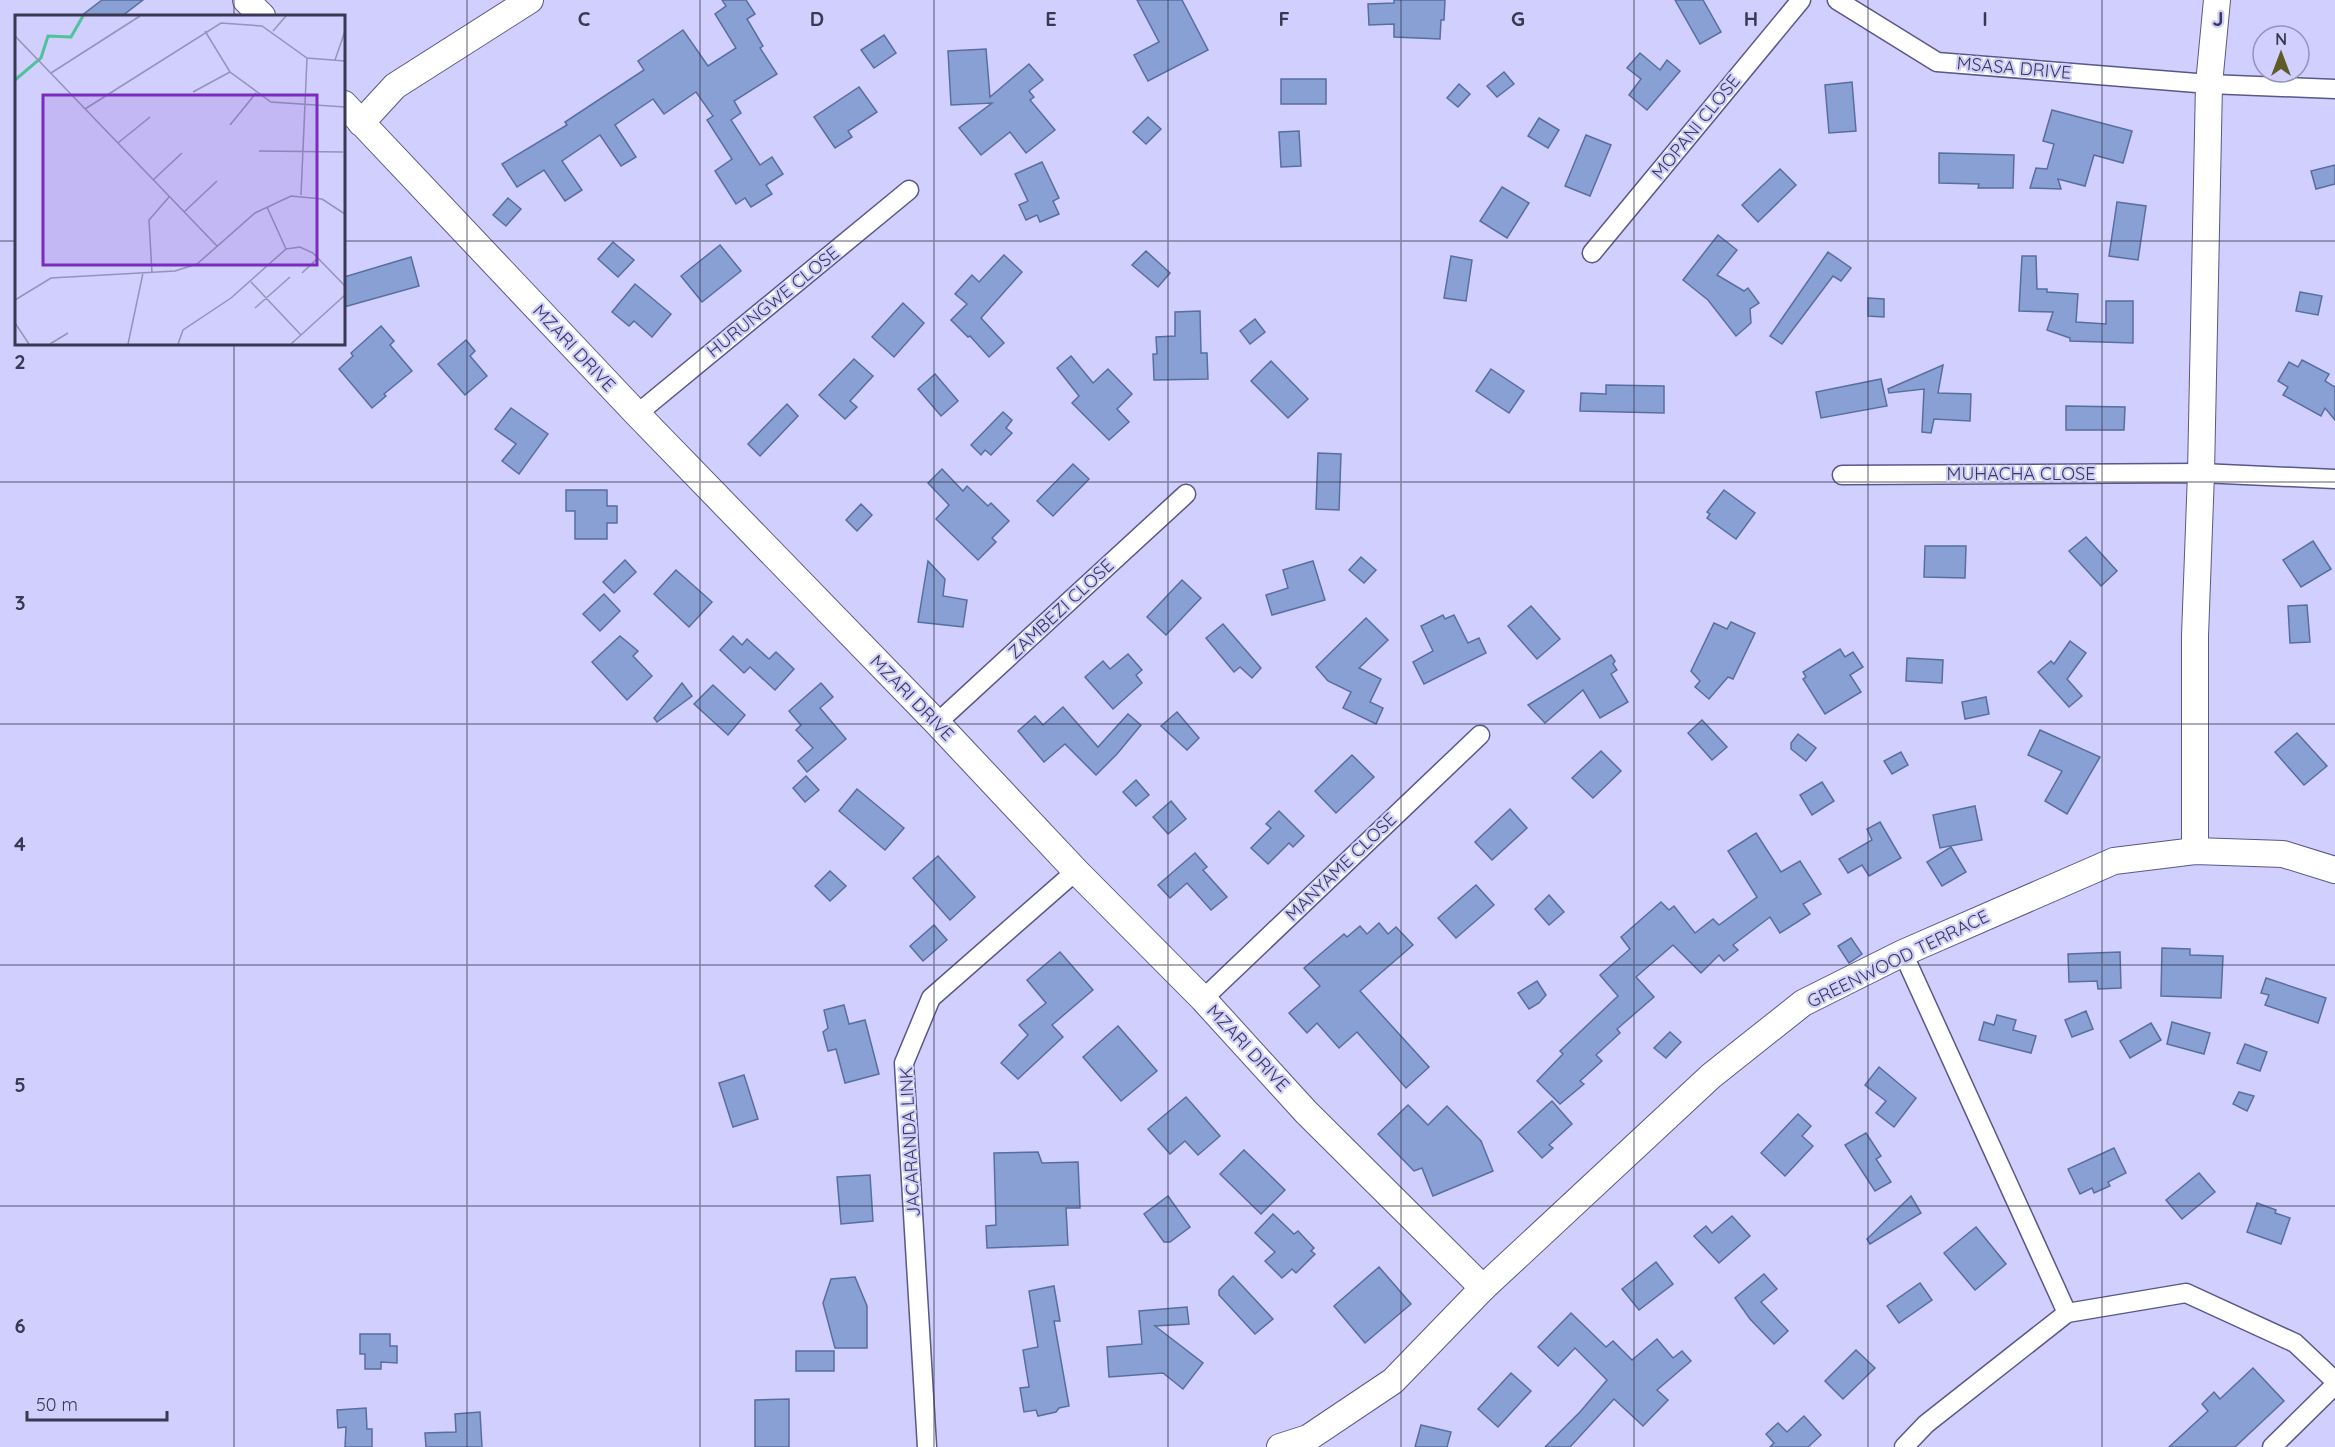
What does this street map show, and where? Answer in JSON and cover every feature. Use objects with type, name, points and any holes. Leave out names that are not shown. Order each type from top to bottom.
[{"type":"street","points":[[246,0],[261,15]]},
{"type":"street","points":[[361,123],[395,86],[530,0]]},
{"type":"street","name":"MOPANI CLOSE","points":[[1592,253],[1801,0]]},
{"type":"street","name":"MSASA DRIVE","points":[[1837,0],[1938,62],[2209,84],[2335,89]]},
{"type":"street","points":[[2195,851],[2195,636],[2201,473],[2209,84],[2217,0]]},
{"type":"street","name":"MZARI DRIVE","points":[[345,105],[637,414],[937,723],[1076,871],[1203,999],[1306,1112],[1484,1288]]},
{"type":"street","name":"HURUNGWE CLOSE","points":[[637,414],[909,190]]},
{"type":"street","name":"MUHACHA CLOSE","points":[[1842,475],[2201,473],[2335,479]]},
{"type":"street","name":"ZAMBEZI CLOSE","points":[[937,723],[1186,494]]},
{"type":"street","name":"MANYAME CLOSE","points":[[1203,999],[1480,735]]},
{"type":"street","name":"GREENWOOD TERRACE","points":[[1280,1447],[1308,1438],[1393,1381],[1484,1288],[1711,1076],[1803,1004],[1903,953],[2114,861],[2195,851],[2283,854],[2335,870]]},
{"type":"street","name":"JACARANDA LINK","points":[[927,1447],[904,1063],[931,998],[1076,871]]},
{"type":"street","points":[[1903,953],[2067,1313]]},
{"type":"street","points":[[1904,1447],[1926,1424],[2067,1313],[2186,1293],[2295,1343],[2335,1383],[2272,1447]]},
{"type":"building","points":[[102,0],[143,0],[123,15],[82,15]]},
{"type":"building","points":[[722,0],[746,0],[755,14],[747,19],[763,46],[760,48],[777,74],[734,101],[741,113],[731,120],[760,165],[772,157],[783,174],[766,185],[772,194],[751,207],[745,198],[736,204],[715,171],[732,159],[707,120],[713,116],[696,92],[664,114],[653,99],[615,125],[636,157],[621,166],[600,135],[562,161],[582,190],[565,201],[544,170],[517,187],[502,164],[567,125],[565,122],[644,70],[638,61],[683,30],[708,66],[736,48],[715,14],[726,6]]},
{"type":"building","points":[[1137,0],[1182,0],[1208,50],[1148,81],[1134,55],[1159,42]]},
{"type":"building","points":[[1394,0],[1445,0],[1440,39],[1394,37],[1394,24],[1369,25],[1368,4],[1394,3]]},
{"type":"building","points":[[1675,0],[1703,0],[1721,32],[1700,44]]},
{"type":"building","points":[[884,35],[896,53],[874,68],[861,50]]},
{"type":"building","points":[[986,49],[990,97],[1029,64],[1043,80],[1029,91],[1034,97],[1030,100],[1055,130],[1026,153],[1010,132],[981,155],[959,128],[992,103],[951,105],[948,51]]},
{"type":"building","points":[[1640,53],[1660,70],[1667,60],[1680,71],[1647,110],[1629,95],[1641,79],[1627,68]]},
{"type":"building","points":[[1504,72],[1514,84],[1497,97],[1487,86]]},
{"type":"building","points":[[1281,79],[1326,79],[1326,104],[1281,104]]},
{"type":"building","points":[[1852,82],[1856,131],[1829,133],[1825,85]]},
{"type":"building","points":[[1459,84],[1470,94],[1458,107],[1447,98]]},
{"type":"building","points":[[859,87],[877,112],[848,131],[852,137],[835,148],[814,117]]},
{"type":"building","points":[[2052,110],[2132,131],[2123,163],[2094,155],[2085,186],[2058,179],[2061,189],[2030,188],[2036,168],[2047,169],[2054,144],[2043,141]]},
{"type":"building","points":[[1148,117],[1161,129],[1146,144],[1133,132]]},
{"type":"building","points":[[1539,118],[1559,130],[1548,148],[1528,136]]},
{"type":"building","points":[[1299,131],[1301,166],[1281,167],[1279,132]]},
{"type":"building","points":[[1586,135],[1611,145],[1590,196],[1565,186]]},
{"type":"building","points":[[1939,153],[2014,155],[2013,188],[1978,188],[1979,184],[1939,183]]},
{"type":"building","points":[[1042,162],[1059,198],[1053,201],[1059,214],[1040,222],[1037,215],[1026,220],[1019,205],[1028,201],[1015,174]]},
{"type":"building","points":[[2335,165],[2335,184],[2316,189],[2311,171]]},
{"type":"building","points":[[1780,169],[1796,185],[1758,222],[1742,205]]},
{"type":"building","points":[[1502,187],[1529,203],[1507,238],[1480,221]]},
{"type":"building","points":[[508,198],[521,209],[506,226],[493,215]]},
{"type":"building","points":[[2117,202],[2146,206],[2138,260],[2109,256]]},
{"type":"building","points":[[1718,235],[1737,250],[1717,275],[1744,291],[1748,288],[1759,303],[1750,309],[1751,323],[1736,336],[1708,300],[1683,280]]},
{"type":"building","points":[[613,242],[634,260],[618,277],[598,259]]},
{"type":"building","points":[[720,245],[741,271],[702,302],[681,276]]},
{"type":"building","points":[[1146,251],[1170,273],[1158,287],[1132,265]]},
{"type":"building","points":[[1828,252],[1851,268],[1841,281],[1833,276],[1782,344],[1770,336]]},
{"type":"building","points":[[1004,255],[1022,272],[981,318],[1004,343],[989,357],[951,320],[967,304],[955,294],[972,275],[979,282]]},
{"type":"building","points":[[1451,256],[1472,260],[1466,301],[1444,298]]},
{"type":"building","points":[[2022,256],[2036,256],[2037,289],[2078,294],[2076,322],[2106,324],[2106,301],[2133,301],[2133,343],[2070,341],[2070,338],[2047,330],[2053,312],[2019,311]]},
{"type":"building","points":[[411,257],[419,286],[345,307],[345,277]]},
{"type":"building","points":[[635,284],[671,314],[652,337],[634,321],[629,326],[612,312]]},
{"type":"building","points":[[2300,292],[2322,296],[2318,315],[2296,311]]},
{"type":"building","points":[[1868,298],[1884,299],[1884,317],[1868,316]]},
{"type":"building","points":[[903,303],[924,323],[894,357],[872,337]]},
{"type":"building","points":[[1200,311],[1201,353],[1207,353],[1208,379],[1154,380],[1153,354],[1157,354],[1156,337],[1175,336],[1175,312]]},
{"type":"building","points":[[1255,319],[1265,332],[1250,344],[1240,331]]},
{"type":"building","points":[[381,326],[394,341],[390,345],[412,371],[384,394],[386,396],[372,408],[339,369],[353,356],[351,353]]},
{"type":"building","points":[[466,340],[475,351],[470,356],[487,376],[465,395],[438,364]]},
{"type":"building","points":[[1071,356],[1093,383],[1108,369],[1132,394],[1117,409],[1129,422],[1109,440],[1072,403],[1079,396],[1057,368]]},
{"type":"building","points":[[854,359],[873,376],[850,401],[857,407],[845,419],[819,395]]},
{"type":"building","points":[[2302,360],[2329,374],[2325,381],[2335,387],[2335,420],[2325,408],[2321,416],[2283,395],[2288,387],[2278,381],[2289,362],[2298,367]]},
{"type":"building","points":[[1271,361],[1308,399],[1288,418],[1251,381]]},
{"type":"building","points":[[1943,365],[1938,393],[1971,394],[1970,421],[1934,419],[1931,433],[1922,432],[1924,389],[1889,393],[1888,389]]},
{"type":"building","points":[[1491,369],[1524,391],[1509,413],[1476,391]]},
{"type":"building","points":[[935,374],[958,401],[941,416],[918,389]]},
{"type":"building","points":[[1881,379],[1887,406],[1821,418],[1816,392]]},
{"type":"building","points":[[1606,385],[1664,386],[1664,413],[1580,411],[1581,393],[1606,394]]},
{"type":"building","points":[[787,404],[798,416],[760,456],[748,444]]},
{"type":"building","points":[[2066,406],[2125,407],[2124,430],[2066,430]]},
{"type":"building","points":[[511,408],[548,434],[519,474],[502,461],[516,444],[495,429]]},
{"type":"building","points":[[1003,412],[1012,420],[1006,428],[1012,433],[991,455],[985,450],[981,455],[971,445]]},
{"type":"building","points":[[1318,453],[1341,454],[1339,510],[1316,509]]},
{"type":"building","points":[[1073,464],[1089,479],[1053,516],[1037,501]]},
{"type":"building","points":[[942,469],[963,491],[967,486],[988,506],[991,503],[1009,521],[992,538],[996,542],[978,560],[936,519],[949,505],[928,483]]},
{"type":"building","points":[[566,490],[607,490],[607,506],[617,506],[617,523],[607,523],[607,539],[575,539],[575,511],[566,511]]},
{"type":"building","points":[[1724,490],[1755,513],[1736,539],[1707,518],[1710,514],[1707,512]]},
{"type":"building","points":[[861,504],[872,515],[857,531],[846,520]]},
{"type":"building","points":[[2086,537],[2117,571],[2101,586],[2069,551]]},
{"type":"building","points":[[2313,541],[2331,569],[2301,587],[2283,560]]},
{"type":"building","points":[[1925,546],[1966,546],[1965,578],[1924,577]]},
{"type":"building","points":[[1361,557],[1376,570],[1364,583],[1349,570]]},
{"type":"building","points":[[625,560],[636,572],[614,593],[603,582]]},
{"type":"building","points":[[928,561],[945,579],[943,596],[967,600],[963,627],[918,622]]},
{"type":"building","points":[[1313,561],[1325,600],[1272,615],[1266,595],[1288,588],[1283,570]]},
{"type":"building","points":[[676,570],[712,602],[689,627],[654,594]]},
{"type":"building","points":[[1182,580],[1201,598],[1166,635],[1147,617]]},
{"type":"building","points":[[604,594],[620,611],[600,631],[583,614]]},
{"type":"building","points":[[2307,605],[2310,642],[2290,643],[2288,606]]},
{"type":"building","points":[[1531,606],[1560,639],[1537,659],[1508,626]]},
{"type":"building","points":[[1443,615],[1445,619],[1454,615],[1468,643],[1479,638],[1486,653],[1424,684],[1413,662],[1433,651],[1421,626]]},
{"type":"building","points":[[1366,618],[1388,640],[1359,668],[1381,679],[1370,702],[1383,708],[1376,724],[1343,708],[1351,692],[1328,681],[1316,667]]},
{"type":"building","points":[[1731,622],[1755,633],[1733,679],[1728,677],[1709,699],[1695,687],[1700,681],[1691,671],[1714,623],[1727,629]]},
{"type":"building","points":[[1223,624],[1261,668],[1252,678],[1240,667],[1234,672],[1206,638]]},
{"type":"building","points":[[620,636],[638,651],[633,656],[652,676],[627,700],[592,662]]},
{"type":"building","points":[[733,636],[742,645],[747,639],[769,659],[776,652],[794,669],[775,690],[750,667],[744,673],[720,650]]},
{"type":"building","points":[[2070,641],[2086,653],[2067,679],[2082,696],[2069,707],[2038,672],[2051,661],[2054,664]]},
{"type":"building","points":[[1840,649],[1845,657],[1853,652],[1863,667],[1850,675],[1861,692],[1825,714],[1803,679],[1806,677],[1803,672]]},
{"type":"building","points":[[1128,654],[1142,670],[1136,675],[1142,683],[1113,709],[1085,677],[1103,661],[1110,669]]},
{"type":"building","points":[[1611,655],[1617,670],[1611,674],[1628,702],[1600,718],[1583,690],[1545,723],[1528,705]]},
{"type":"building","points":[[1907,658],[1943,660],[1942,683],[1906,681]]},
{"type":"building","points":[[682,683],[692,696],[657,722],[654,718]]},
{"type":"building","points":[[821,683],[833,697],[820,708],[846,739],[807,772],[798,761],[813,748],[796,730],[801,725],[789,711]]},
{"type":"building","points":[[713,685],[745,715],[728,735],[694,704]]},
{"type":"building","points":[[1986,697],[1989,714],[1965,719],[1962,702]]},
{"type":"building","points":[[1063,707],[1098,747],[1128,714],[1141,725],[1096,775],[1065,744],[1044,762],[1018,731],[1035,716],[1043,725]]},
{"type":"building","points":[[1177,712],[1199,738],[1187,750],[1161,726]]},
{"type":"building","points":[[1702,720],[1727,747],[1712,760],[1688,733]]},
{"type":"building","points":[[2040,730],[2100,757],[2067,814],[2045,801],[2062,771],[2028,755]]},
{"type":"building","points":[[2297,733],[2327,766],[2304,785],[2275,752]]},
{"type":"building","points":[[1798,734],[1816,748],[1806,761],[1791,749],[1791,743]]},
{"type":"building","points":[[1601,751],[1621,771],[1593,798],[1572,778]]},
{"type":"building","points":[[1901,752],[1908,765],[1892,774],[1884,761]]},
{"type":"building","points":[[1352,755],[1374,777],[1336,813],[1315,791]]},
{"type":"building","points":[[806,776],[819,790],[805,802],[793,788]]},
{"type":"building","points":[[1136,780],[1149,795],[1136,806],[1123,792]]},
{"type":"building","points":[[1822,782],[1834,801],[1812,815],[1800,795]]},
{"type":"building","points":[[857,789],[904,828],[885,850],[839,811]]},
{"type":"building","points":[[1171,801],[1186,819],[1168,834],[1153,817]]},
{"type":"building","points":[[1975,806],[1982,840],[1940,848],[1933,815]]},
{"type":"building","points":[[1510,809],[1527,828],[1492,860],[1475,842]]},
{"type":"building","points":[[1279,811],[1304,836],[1293,847],[1289,843],[1268,864],[1251,848],[1271,828],[1266,824]]},
{"type":"building","points":[[1880,822],[1901,858],[1869,876],[1862,865],[1848,873],[1839,859],[1872,840],[1867,829]]},
{"type":"building","points":[[1756,833],[1781,872],[1800,861],[1821,894],[1803,904],[1810,914],[1780,933],[1770,917],[1733,945],[1738,950],[1724,961],[1719,955],[1701,973],[1673,945],[1636,977],[1654,997],[1617,1029],[1620,1033],[1596,1055],[1602,1061],[1580,1081],[1584,1084],[1560,1104],[1537,1081],[1563,1054],[1560,1051],[1618,996],[1600,975],[1630,949],[1621,937],[1661,902],[1669,910],[1674,906],[1695,933],[1713,919],[1719,925],[1757,897],[1728,851]]},
{"type":"building","points":[[1951,847],[1966,872],[1942,886],[1927,862]]},
{"type":"building","points":[[1195,853],[1207,867],[1203,870],[1227,897],[1211,910],[1187,883],[1170,898],[1158,885]]},
{"type":"building","points":[[938,856],[975,897],[950,920],[913,878]]},
{"type":"building","points":[[830,871],[846,886],[830,901],[815,886]]},
{"type":"building","points":[[1476,885],[1494,905],[1456,938],[1438,918]]},
{"type":"building","points":[[1549,895],[1564,912],[1549,925],[1535,909]]},
{"type":"building","points":[[1379,923],[1388,934],[1396,927],[1413,945],[1360,991],[1429,1067],[1406,1088],[1357,1032],[1339,1048],[1317,1023],[1307,1033],[1289,1013],[1320,986],[1304,968],[1344,934],[1347,937],[1360,926],[1367,934]]},
{"type":"building","points":[[934,925],[947,940],[923,961],[910,946]]},
{"type":"building","points":[[1851,938],[1862,954],[1849,963],[1838,946]]},
{"type":"building","points":[[2162,948],[2190,949],[2190,955],[2223,956],[2221,998],[2161,996]]},
{"type":"building","points":[[1060,952],[1093,990],[1052,1025],[1063,1037],[1018,1079],[1001,1063],[1028,1035],[1019,1025],[1046,1003],[1027,980]]},
{"type":"building","points":[[2120,952],[2121,988],[2098,989],[2097,981],[2069,982],[2068,954]]},
{"type":"building","points":[[2266,978],[2326,998],[2318,1023],[2265,1005],[2269,995],[2261,993]]},
{"type":"building","points":[[1537,981],[1546,995],[1529,1009],[1518,993]]},
{"type":"building","points":[[844,1005],[849,1024],[865,1020],[879,1074],[845,1083],[836,1049],[828,1051],[823,1032],[828,1028],[824,1010]]},
{"type":"building","points":[[2086,1011],[2093,1029],[2072,1037],[2065,1020]]},
{"type":"building","points":[[1997,1015],[2016,1020],[2013,1030],[2036,1036],[2031,1053],[1979,1040],[1984,1022],[1994,1025]]},
{"type":"building","points":[[2172,1022],[2210,1033],[2204,1054],[2167,1044]]},
{"type":"building","points":[[2151,1023],[2161,1040],[2130,1058],[2120,1041]]},
{"type":"building","points":[[1118,1026],[1157,1071],[1121,1101],[1083,1057]]},
{"type":"building","points":[[1670,1032],[1681,1042],[1666,1058],[1654,1048]]},
{"type":"building","points":[[2245,1044],[2267,1052],[2260,1071],[2237,1063]]},
{"type":"building","points":[[1879,1067],[1916,1098],[1894,1127],[1876,1113],[1886,1101],[1865,1085]]},
{"type":"building","points":[[744,1075],[758,1119],[733,1127],[719,1083]]},
{"type":"building","points":[[2239,1092],[2254,1096],[2247,1111],[2233,1104]]},
{"type":"building","points":[[1186,1097],[1220,1136],[1198,1155],[1185,1141],[1170,1154],[1148,1129]]},
{"type":"building","points":[[1552,1101],[1572,1124],[1549,1145],[1553,1148],[1542,1158],[1518,1132]]},
{"type":"building","points":[[1408,1105],[1428,1125],[1447,1106],[1481,1141],[1493,1171],[1433,1196],[1422,1168],[1414,1171],[1378,1134]]},
{"type":"building","points":[[1798,1114],[1811,1126],[1802,1136],[1813,1146],[1785,1176],[1761,1153]]},
{"type":"building","points":[[1866,1133],[1881,1156],[1876,1159],[1891,1182],[1875,1191],[1845,1145]]},
{"type":"building","points":[[2114,1148],[2126,1173],[2108,1182],[2110,1186],[2094,1193],[2092,1188],[2080,1194],[2068,1169]]},
{"type":"building","points":[[1244,1150],[1285,1190],[1261,1214],[1220,1174]]},
{"type":"building","points":[[1038,1152],[1042,1163],[1078,1162],[1080,1208],[1066,1208],[1068,1245],[987,1248],[986,1226],[996,1225],[994,1153]]},
{"type":"building","points":[[2199,1173],[2215,1192],[2182,1219],[2166,1200]]},
{"type":"building","points":[[870,1175],[873,1221],[841,1224],[837,1177]]},
{"type":"building","points":[[1168,1196],[1190,1227],[1170,1242],[1164,1242],[1144,1214]]},
{"type":"building","points":[[1911,1196],[1921,1213],[1870,1244],[1867,1239]]},
{"type":"building","points":[[2257,1203],[2290,1218],[2281,1244],[2247,1232]]},
{"type":"building","points":[[1273,1214],[1294,1234],[1298,1231],[1314,1248],[1311,1251],[1315,1254],[1296,1273],[1292,1269],[1282,1278],[1265,1261],[1275,1252],[1255,1233]]},
{"type":"building","points":[[1732,1216],[1750,1236],[1719,1263],[1694,1236],[1706,1226],[1712,1233]]},
{"type":"building","points":[[1976,1227],[2006,1264],[1975,1290],[1944,1253]]},
{"type":"building","points":[[1656,1262],[1673,1284],[1639,1310],[1622,1289]]},
{"type":"building","points":[[1379,1267],[1411,1304],[1365,1343],[1334,1306]]},
{"type":"building","points":[[1764,1274],[1777,1289],[1761,1302],[1788,1331],[1774,1344],[1750,1319],[1735,1298]]},
{"type":"building","points":[[1233,1276],[1273,1319],[1255,1334],[1219,1295],[1219,1290]]},
{"type":"building","points":[[855,1277],[867,1306],[867,1348],[835,1348],[823,1303],[831,1279]]},
{"type":"building","points":[[1920,1283],[1932,1300],[1899,1323],[1887,1306]]},
{"type":"building","points":[[1054,1286],[1060,1321],[1054,1321],[1069,1406],[1038,1416],[1036,1410],[1024,1412],[1020,1388],[1029,1387],[1023,1350],[1038,1347],[1029,1291]]},
{"type":"building","points":[[1187,1307],[1189,1324],[1155,1326],[1203,1363],[1183,1389],[1163,1373],[1109,1377],[1107,1347],[1142,1344],[1139,1311]]},
{"type":"building","points":[[1571,1313],[1606,1347],[1613,1341],[1632,1360],[1657,1339],[1673,1358],[1682,1351],[1691,1361],[1657,1390],[1668,1400],[1643,1426],[1614,1399],[1570,1447],[1545,1447],[1580,1412],[1607,1380],[1575,1348],[1558,1366],[1538,1347]]},
{"type":"building","points":[[360,1334],[390,1334],[390,1346],[397,1346],[397,1363],[381,1362],[381,1369],[365,1369],[365,1354],[360,1354]]},
{"type":"building","points":[[1856,1350],[1875,1368],[1843,1399],[1825,1381]]},
{"type":"building","points":[[796,1351],[834,1351],[834,1371],[796,1371]]},
{"type":"building","points":[[2253,1368],[2284,1401],[2235,1447],[2169,1447],[2208,1411],[2202,1404],[2214,1392],[2220,1399]]},
{"type":"building","points":[[1511,1373],[1531,1391],[1498,1427],[1478,1409]]},
{"type":"building","points":[[789,1399],[789,1447],[755,1447],[755,1400]]},
{"type":"building","points":[[366,1408],[367,1429],[372,1429],[372,1447],[345,1447],[346,1427],[338,1428],[337,1410]]},
{"type":"building","points":[[480,1412],[482,1447],[426,1447],[425,1433],[456,1432],[455,1414]]},
{"type":"building","points":[[1804,1416],[1821,1435],[1808,1447],[1770,1447],[1774,1443],[1766,1434],[1778,1423],[1787,1432]]},
{"type":"building","points":[[1421,1425],[1451,1432],[1447,1447],[1415,1447]]}]
